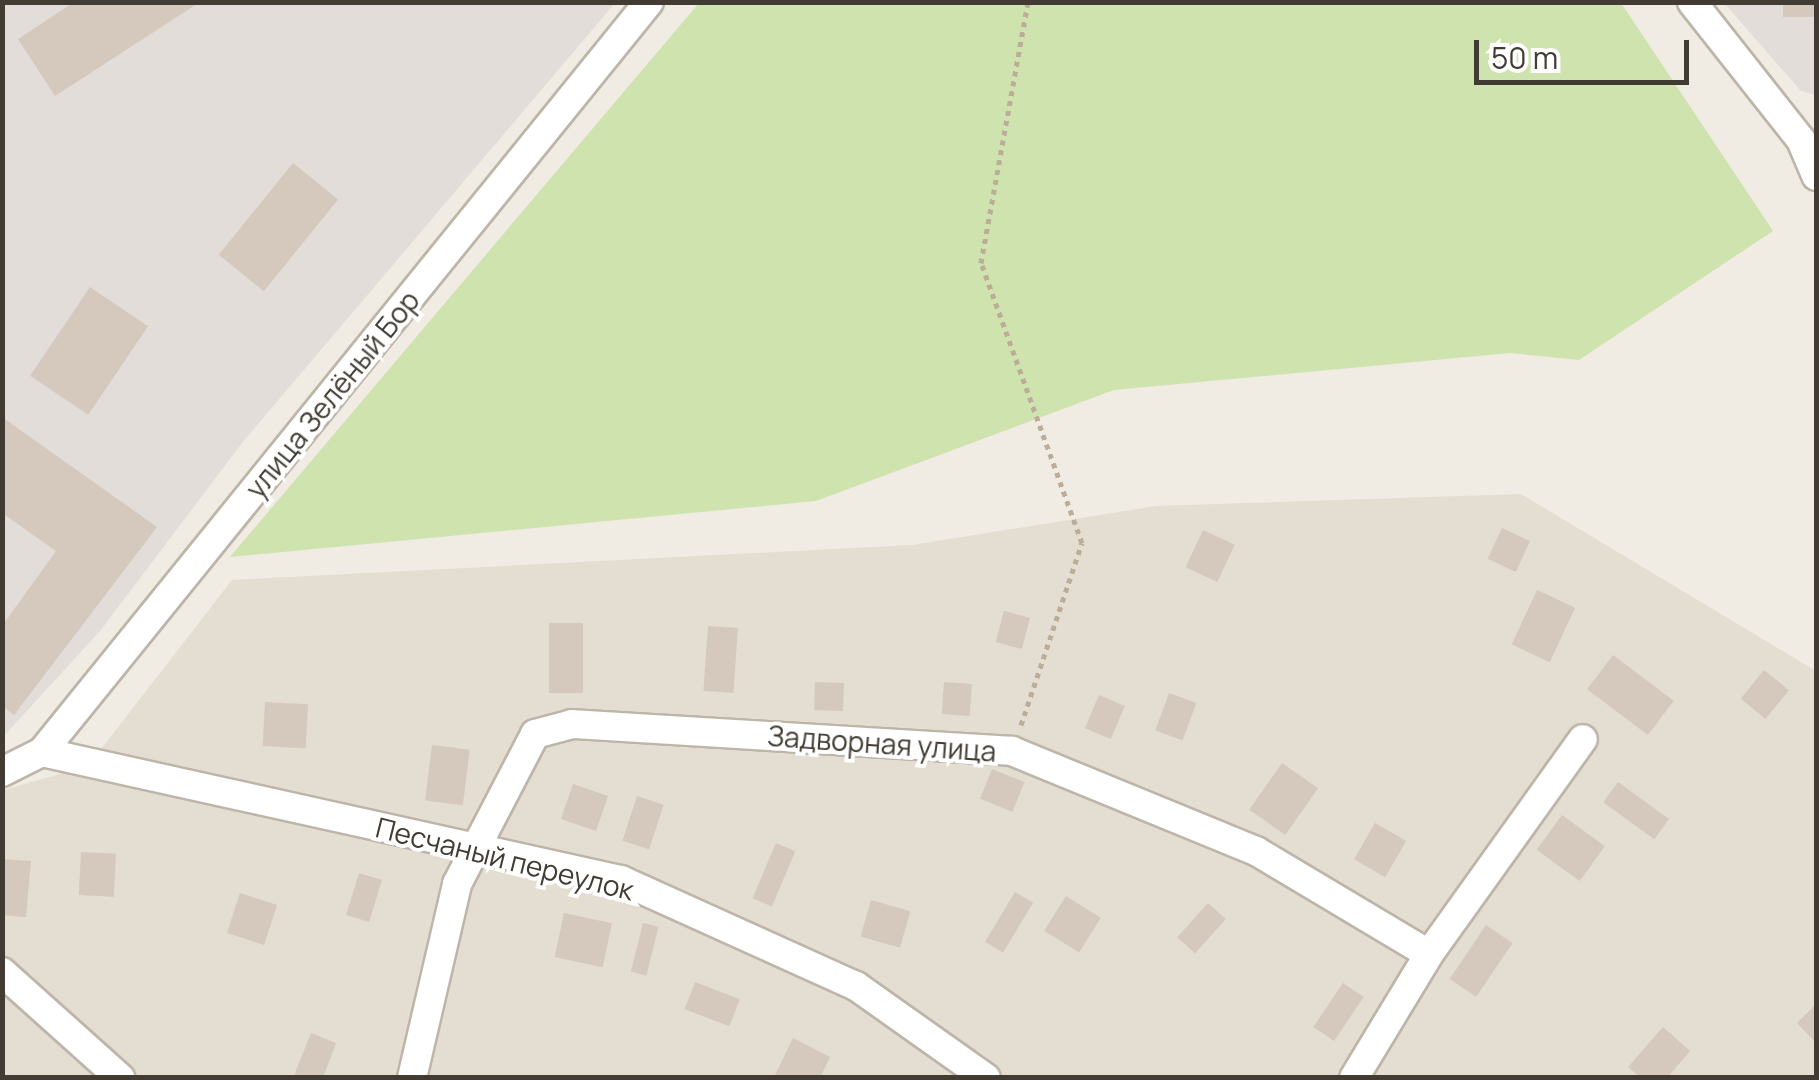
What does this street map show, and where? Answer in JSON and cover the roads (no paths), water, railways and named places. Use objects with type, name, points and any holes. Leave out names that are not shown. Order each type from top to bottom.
[{"type":"street","name":"улица Зелёный Бор","points":[[2,772],[42,752],[649,2]]},
{"type":"street","points":[[1692,2],[1809,140],[1816,176]]},
{"type":"street","name":"Задворная улица","points":[[412,1078],[457,884],[535,734],[572,724],[1012,751],[1256,851],[1429,954]]},
{"type":"street","points":[[1354,1078],[1429,954],[1584,738]]},
{"type":"street","name":"Песчаный переулок","points":[[42,752],[621,880],[838,978],[986,1078]]},
{"type":"street","points":[[2,972],[120,1078]]}]
